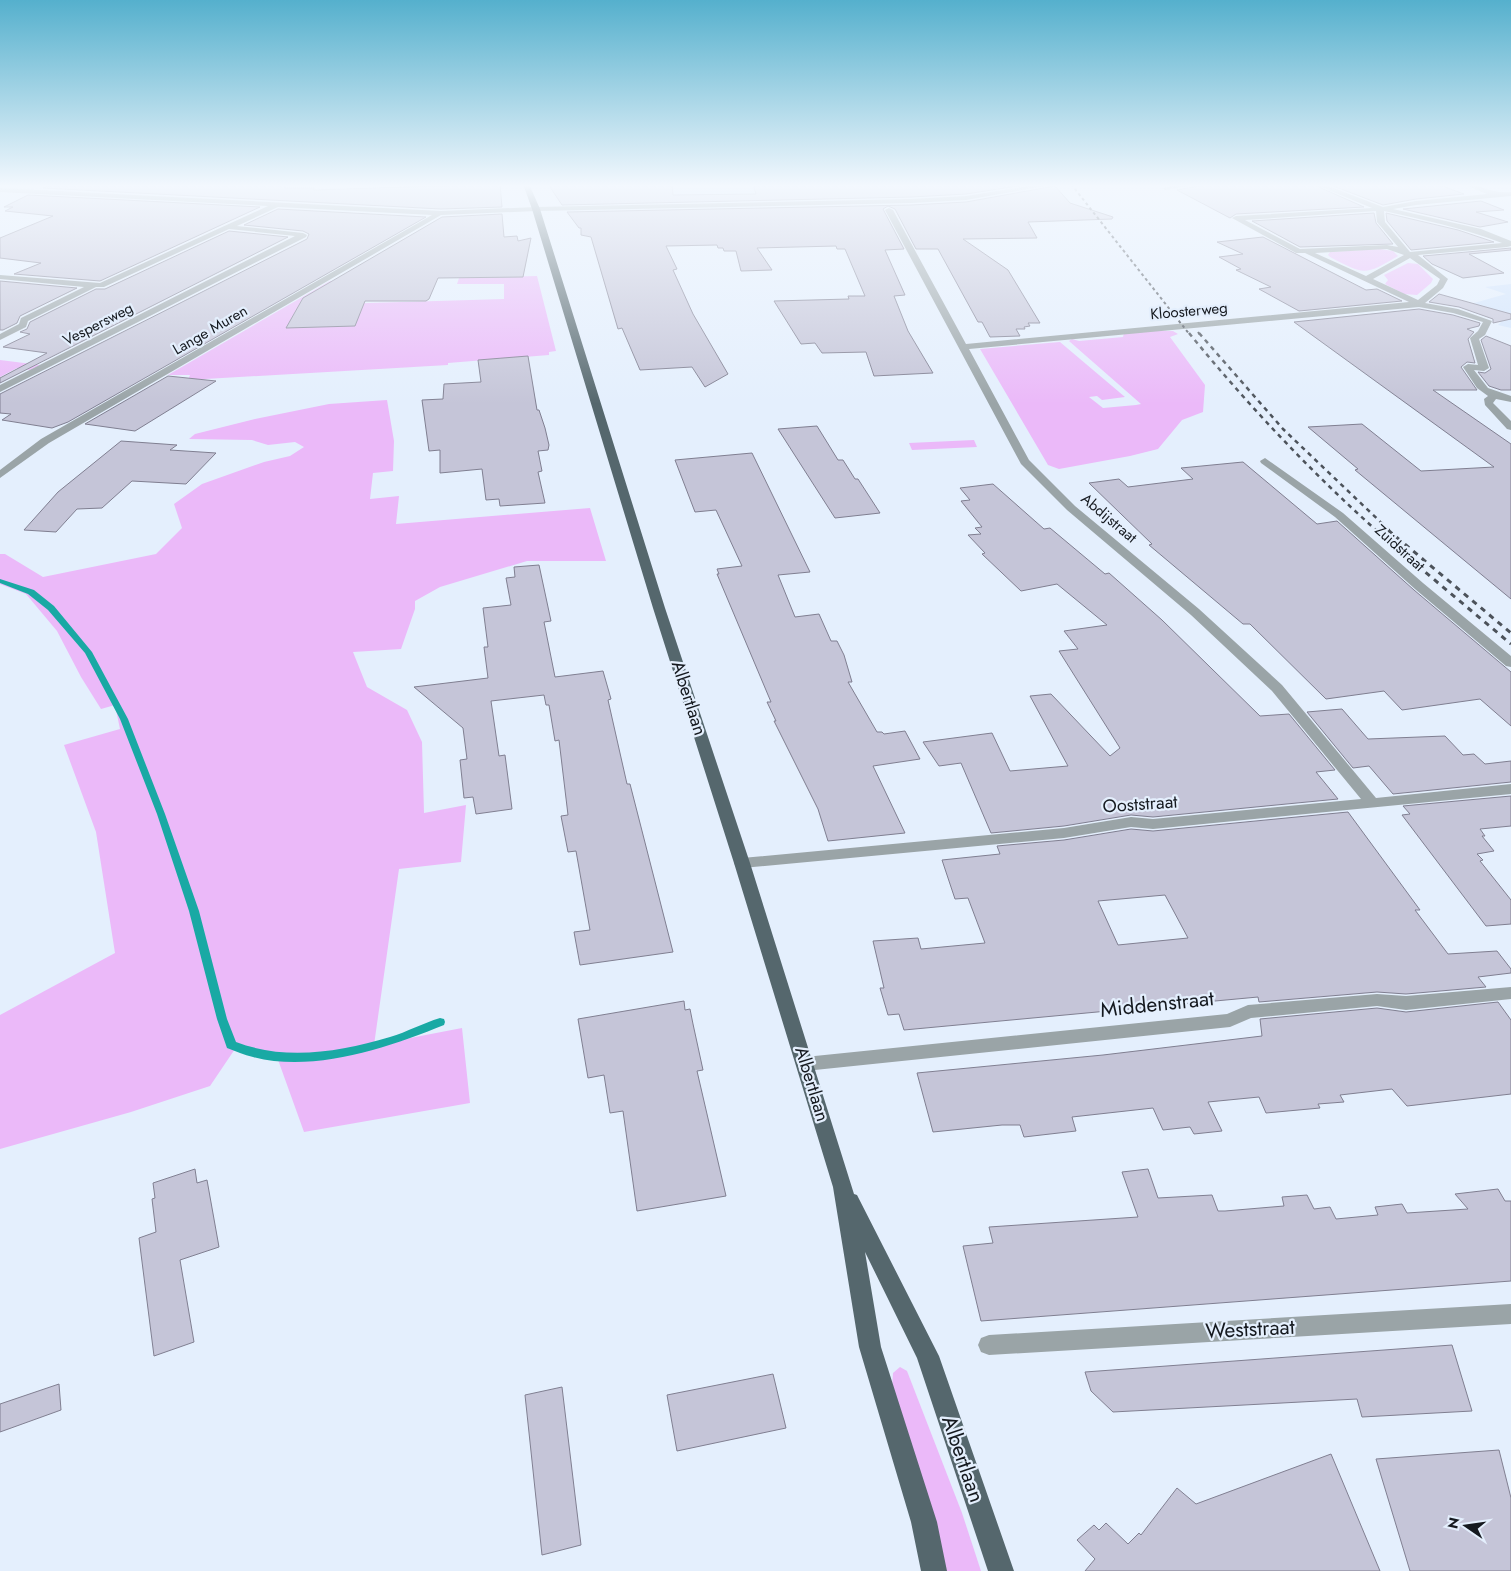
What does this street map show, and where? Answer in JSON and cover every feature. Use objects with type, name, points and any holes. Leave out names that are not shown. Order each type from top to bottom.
[{"type":"main road","name":"Albertlaan","points":[[551,257],[659,608],[742,863],[843,1187],[870,1347],[924,1522],[934,1571]]},
{"type":"main road","name":"Albertlaan","points":[[843,1187],[928,1356],[1001,1571]]},
{"type":"street","points":[[0,337],[23,325],[24,320],[94,285],[112,280],[163,257]]},
{"type":"street","name":"Vespersweg","points":[[0,389],[259,257]]},
{"type":"street","name":"Lange Muren","points":[[0,475],[45,441],[364,257]]},
{"type":"street","name":"Abdijstraat","points":[[914,257],[1025,462],[1071,508],[1195,612],[1277,688],[1372,803]]},
{"type":"street","points":[[1320,257],[1419,304],[1454,311],[1488,321],[1482,333],[1474,338],[1484,368],[1468,367],[1482,391],[1494,396],[1511,399]]},
{"type":"street","points":[[1367,279],[1406,257]]},
{"type":"street","points":[[1414,257],[1427,264],[1444,280],[1440,286],[1419,304]]},
{"type":"street","points":[[0,277],[94,285]]},
{"type":"street","name":"Kloosterweg","points":[[962,347],[1419,304]]},
{"type":"street","points":[[1494,396],[1489,399],[1488,403],[1511,427]]},
{"type":"street","name":"Zuidstraat","points":[[1265,461],[1339,515],[1426,592],[1511,663]]},
{"type":"street","name":"Ooststraat","points":[[742,863],[1064,833],[1131,822],[1153,824],[1511,789]]},
{"type":"street","name":"Middenstraat","points":[[805,1064],[1230,1020],[1248,1012],[1377,1000],[1406,1003],[1511,993]]},
{"type":"street","name":"Weststraat","points":[[989,1345],[1511,1314]]},
{"type":"shaded area","points":[[1331,257],[1396,257],[1371,270],[1364,271]]},
{"type":"shaded area","points":[[1408,263],[1418,264],[1433,279],[1417,295],[1404,294],[1385,284],[1388,280],[1384,275]]},
{"type":"shaded area","points":[[537,276],[556,351],[549,352],[549,355],[448,363],[448,365],[188,380],[190,375],[168,375],[330,281],[352,281],[336,304],[504,299],[504,284],[457,284],[459,278]]},
{"type":"shaded area","points":[[1511,284],[1511,328],[1498,325],[1504,319],[1460,307],[1506,294],[1485,287]]},
{"type":"shaded area","points":[[1173,331],[1178,334],[1170,337],[1205,385],[1203,412],[1182,420],[1158,449],[1059,469],[1048,465],[980,349],[1060,342],[1125,397],[1102,400],[1097,396],[1089,397],[1103,408],[1136,405],[1141,404],[1069,341],[1072,339],[1079,341],[1123,337],[1124,333]]},
{"type":"shaded area","points":[[0,360],[40,365],[30,370],[17,368],[0,377]]},
{"type":"shaded area","points":[[387,400],[394,441],[393,471],[373,473],[370,499],[399,496],[396,524],[590,508],[606,561],[527,561],[440,587],[415,601],[415,609],[401,649],[353,652],[367,687],[407,710],[422,742],[424,813],[466,805],[461,862],[399,869],[374,1045],[462,1028],[470,1103],[304,1132],[277,1057],[237,1046],[210,1086],[131,1112],[0,1149],[0,1015],[115,953],[96,832],[64,745],[120,729],[115,705],[101,709],[81,677],[57,631],[26,594],[0,584],[0,554],[5,554],[43,577],[156,554],[182,528],[174,504],[202,484],[264,462],[290,456],[304,447],[295,442],[268,445],[252,440],[189,439],[195,434],[255,419],[329,404]]},
{"type":"shaded area","points":[[974,440],[977,447],[912,450],[909,443]]},
{"type":"shaded area","points":[[900,1367],[907,1371],[962,1513],[981,1571],[945,1571],[892,1388],[893,1373]]},
{"type":"building","points":[[151,257],[100,281],[14,274],[41,263],[0,258]]},
{"type":"building","points":[[173,257],[248,257],[0,383],[0,378],[47,353],[3,347],[30,334],[20,332],[27,329],[30,322],[96,289],[105,289]]},
{"type":"building","points":[[271,257],[356,257],[68,422],[52,428],[2,420],[11,414],[0,413],[0,394]]},
{"type":"building","points":[[373,257],[527,257],[523,277],[438,278],[429,299],[426,301],[365,301],[355,326],[286,328],[303,298]]},
{"type":"building","points":[[597,257],[671,257],[677,269],[673,270],[693,314],[728,374],[705,387],[692,367],[640,370],[622,328],[618,329]]},
{"type":"building","points":[[738,257],[763,257],[772,270],[741,271]]},
{"type":"building","points":[[849,257],[888,257],[905,295],[894,296],[908,331],[933,373],[874,376],[866,352],[822,353],[815,343],[801,344],[774,301],[849,299],[848,296],[865,296]]},
{"type":"building","points":[[943,257],[990,257],[1008,270],[1040,323],[1028,323],[1030,326],[1024,327],[1025,329],[1016,329],[1020,336],[990,337],[982,322],[978,322]]},
{"type":"building","points":[[1220,257],[1302,257],[1366,290],[1377,289],[1402,301],[1299,311],[1259,289],[1271,287],[1236,270],[1241,269]]},
{"type":"building","points":[[1424,257],[1475,257],[1504,273],[1463,278],[1432,264]]},
{"type":"building","points":[[0,281],[77,288],[20,316],[17,323],[0,330]]},
{"type":"building","points":[[1439,294],[1511,314],[1511,319],[1493,323],[1493,319],[1459,307],[1429,302]]},
{"type":"building","points":[[1419,309],[1453,315],[1480,323],[1479,326],[1467,329],[1474,332],[1468,339],[1475,363],[1467,362],[1461,367],[1477,390],[1433,390],[1511,444],[1511,599],[1355,470],[1358,469],[1308,427],[1362,424],[1421,471],[1494,467],[1294,322]]},
{"type":"building","points":[[1486,336],[1511,346],[1511,390],[1501,390],[1489,386],[1478,372],[1485,373],[1491,369],[1481,340]]},
{"type":"building","points":[[528,356],[537,410],[539,410],[549,445],[548,450],[538,451],[542,471],[538,472],[545,503],[500,506],[499,499],[486,500],[482,469],[440,473],[440,450],[429,451],[422,400],[443,399],[444,384],[481,382],[478,360]]},
{"type":"building","points":[[168,376],[216,381],[135,431],[85,424]]},
{"type":"building","points":[[817,426],[838,460],[843,460],[880,513],[835,518],[778,429]]},
{"type":"building","points":[[121,441],[177,445],[170,450],[216,453],[186,484],[132,481],[102,508],[77,509],[56,532],[24,530],[58,492]]},
{"type":"building","points":[[752,453],[810,572],[778,575],[795,617],[819,614],[831,641],[837,641],[844,655],[852,682],[848,682],[877,732],[884,734],[905,731],[920,759],[873,766],[905,833],[828,841],[818,809],[774,721],[776,721],[767,702],[771,702],[717,574],[719,574],[717,569],[742,566],[716,510],[695,512],[675,460]]},
{"type":"building","points":[[1243,462],[1317,524],[1337,521],[1414,590],[1511,672],[1511,726],[1480,699],[1402,710],[1384,691],[1326,699],[1250,624],[1243,624],[1149,545],[1152,544],[1089,483],[1119,479],[1128,487],[1193,479],[1181,468]]},
{"type":"building","points":[[993,484],[1044,529],[1050,528],[1105,574],[1109,573],[1162,620],[1260,716],[1289,714],[1335,770],[1316,772],[1338,799],[1153,817],[1131,815],[1064,826],[991,833],[961,763],[939,766],[923,742],[992,733],[1010,771],[1068,766],[1030,696],[1051,694],[1110,756],[1120,748],[1059,651],[1078,649],[1064,631],[1107,625],[1057,584],[1021,591],[982,554],[985,553],[968,535],[981,534],[975,528],[982,527],[961,501],[970,500],[960,488]]},
{"type":"building","points":[[539,565],[551,621],[544,622],[555,677],[603,671],[611,699],[608,700],[627,784],[630,784],[673,952],[580,965],[574,932],[590,930],[576,851],[568,852],[561,816],[568,815],[559,740],[555,741],[549,705],[546,705],[544,695],[491,701],[499,756],[505,755],[512,809],[476,814],[473,797],[464,798],[460,760],[467,759],[463,728],[414,687],[488,678],[484,647],[488,647],[483,608],[511,605],[506,578],[515,577],[514,567]]},
{"type":"building","points":[[1342,709],[1368,739],[1445,736],[1463,755],[1474,754],[1485,764],[1511,761],[1511,782],[1393,794],[1369,766],[1353,768],[1307,712]]},
{"type":"building","points":[[1511,796],[1511,826],[1480,829],[1485,836],[1482,836],[1494,851],[1477,854],[1483,860],[1480,861],[1511,900],[1511,924],[1486,926],[1402,815],[1410,814],[1403,806]]},
{"type":"building","points":[[1348,812],[1420,910],[1415,910],[1448,954],[1497,951],[1511,969],[1511,973],[1478,977],[1486,987],[1406,994],[1377,992],[1259,1002],[1258,997],[904,1030],[899,1014],[888,1015],[880,988],[884,988],[873,941],[918,938],[921,949],[985,943],[968,898],[955,899],[942,860],[1000,854],[997,846],[1064,840],[1131,829],[1153,831]],"holes":[[[1165,895],[1188,938],[1118,945],[1098,901]]]},
{"type":"building","points":[[684,1001],[685,1010],[690,1009],[703,1070],[697,1071],[726,1196],[637,1211],[623,1111],[610,1113],[604,1075],[588,1078],[578,1019]]},
{"type":"building","points":[[1498,1002],[1511,1020],[1511,1094],[1407,1106],[1392,1089],[1340,1095],[1344,1102],[1318,1104],[1320,1108],[1266,1113],[1259,1097],[1208,1102],[1222,1131],[1194,1134],[1190,1127],[1163,1130],[1153,1108],[1072,1117],[1076,1131],[1024,1137],[1020,1125],[933,1132],[917,1073],[1103,1055],[1262,1036],[1260,1019],[1377,1008],[1406,1012]]},
{"type":"building","points":[[195,1169],[197,1183],[207,1180],[219,1247],[180,1260],[194,1342],[154,1356],[139,1238],[156,1232],[152,1199],[155,1198],[153,1183]]},
{"type":"building","points":[[1148,1169],[1158,1198],[1212,1195],[1218,1211],[1225,1211],[1284,1206],[1282,1197],[1307,1195],[1314,1209],[1330,1207],[1336,1219],[1378,1215],[1375,1207],[1402,1204],[1407,1213],[1468,1209],[1455,1194],[1498,1189],[1505,1201],[1511,1201],[1511,1281],[981,1321],[963,1246],[993,1243],[989,1227],[1138,1217],[1122,1172]]},
{"type":"building","points":[[1452,1345],[1472,1411],[1362,1417],[1357,1399],[1113,1412],[1091,1391],[1085,1372]]},
{"type":"building","points":[[773,1374],[786,1428],[677,1451],[667,1395]]},
{"type":"building","points":[[59,1384],[61,1410],[0,1432],[0,1404]]},
{"type":"building","points":[[562,1387],[581,1545],[542,1555],[525,1395]]},
{"type":"building","points":[[1499,1450],[1511,1498],[1511,1571],[1410,1571],[1376,1459]]},
{"type":"building","points":[[1331,1454],[1380,1571],[1085,1571],[1095,1559],[1077,1540],[1094,1525],[1099,1530],[1106,1523],[1128,1544],[1139,1533],[1141,1535],[1177,1488],[1196,1504]]},
{"type":"waterway","points":[[0,581],[31,592],[51,608],[88,652],[124,719],[161,814],[194,911],[222,1019],[231,1045],[254,1053],[280,1057],[336,1054],[392,1040],[440,1022]]},
{"type":"railway","points":[[1129,257],[1190,335]]},
{"type":"railway","points":[[1189,333],[1279,436],[1377,531]]},
{"type":"railway","points":[[1199,333],[1283,429],[1390,531]]},
{"type":"railway","points":[[1375,530],[1511,644]]},
{"type":"railway","points":[[1388,530],[1511,633]]}]
